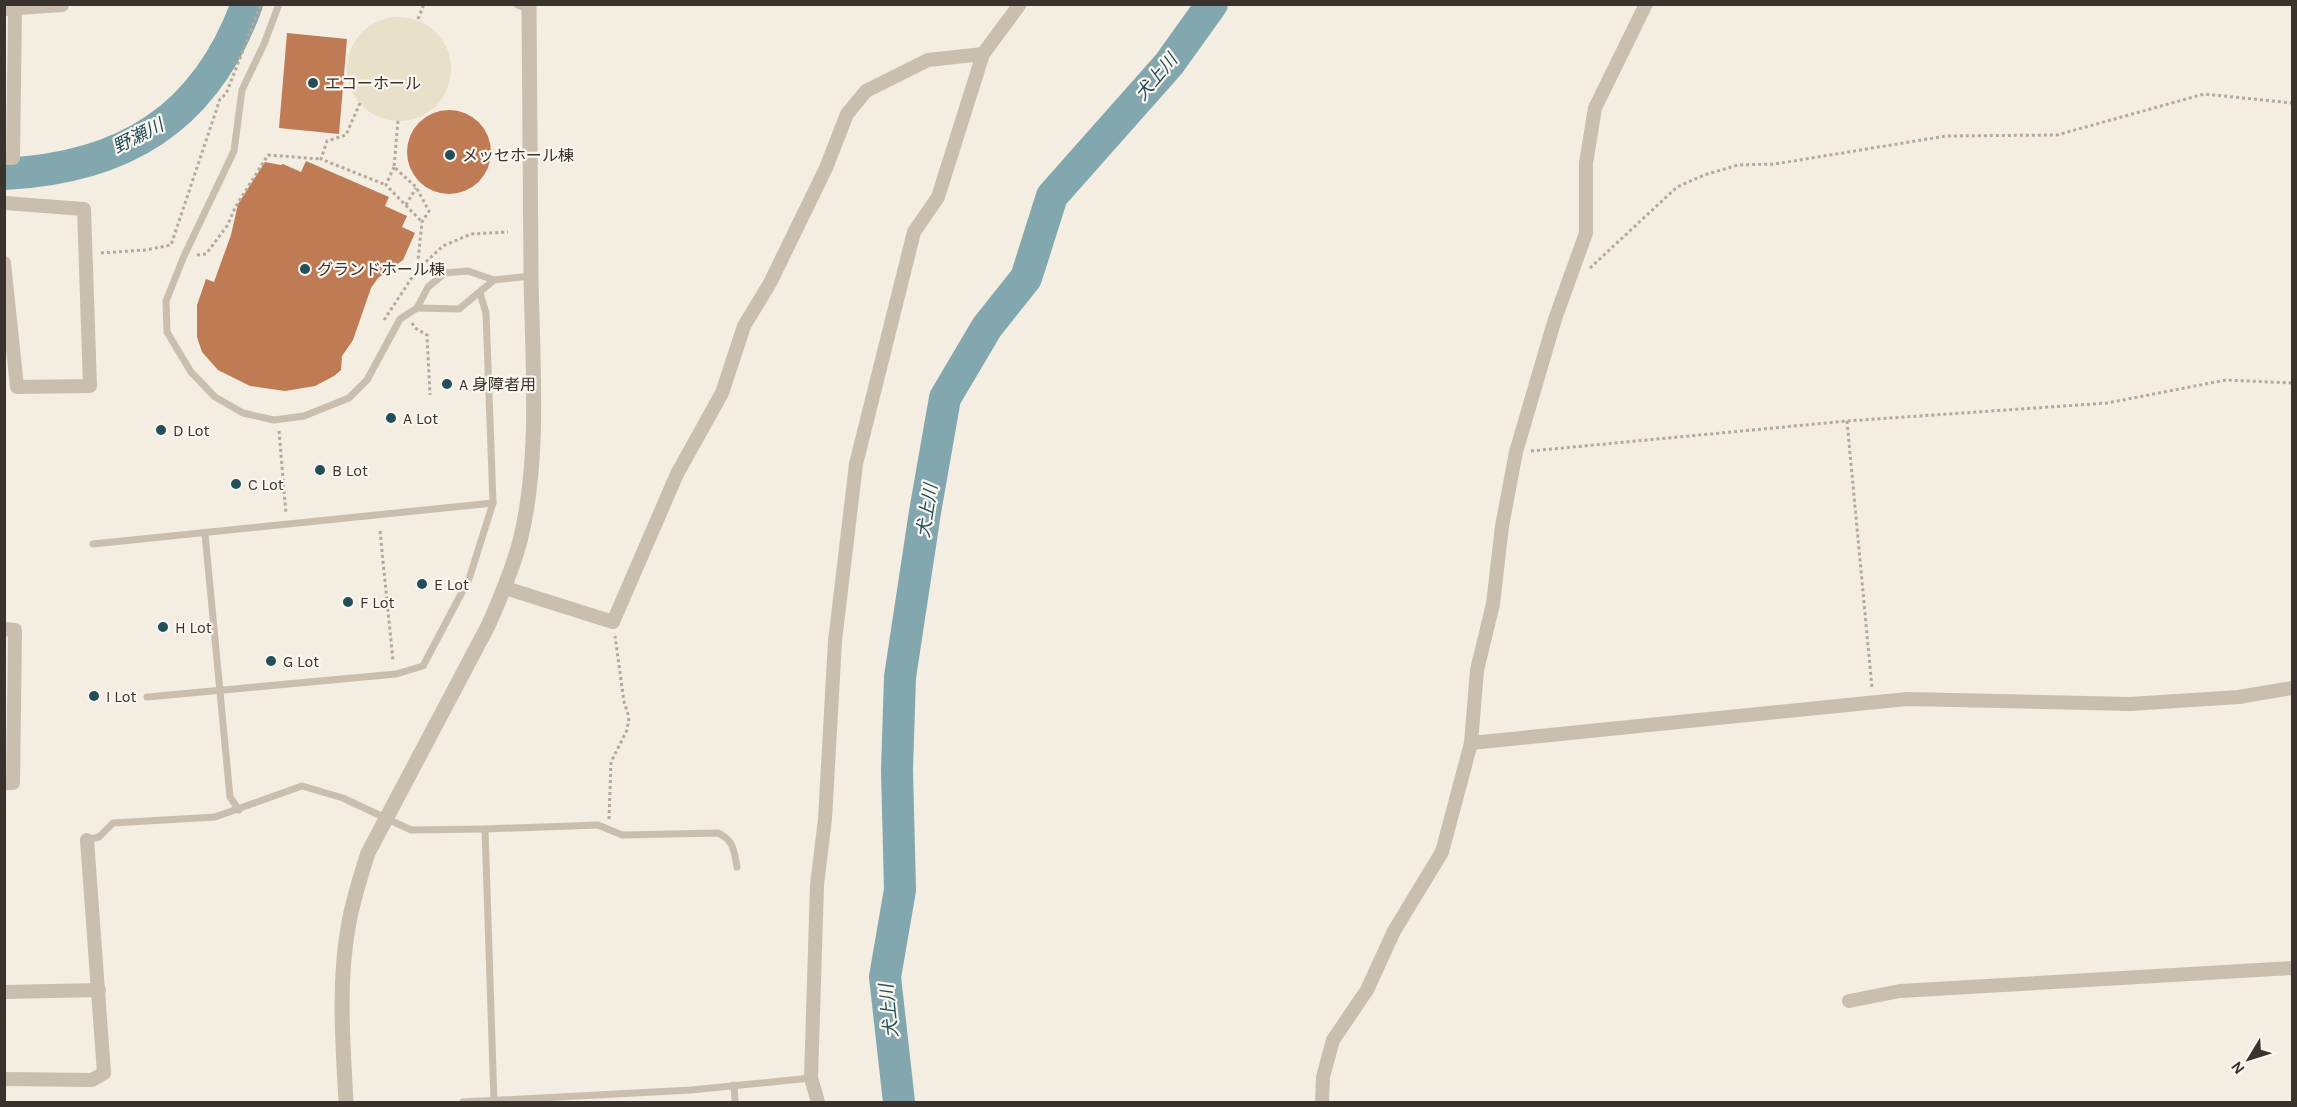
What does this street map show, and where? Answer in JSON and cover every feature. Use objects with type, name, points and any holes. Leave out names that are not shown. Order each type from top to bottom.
[{"type":"street","points":[[818,1102],[811,1078],[817,885],[825,819],[836,641],[856,464],[914,232],[938,197],[983,54],[1020,4]]},
{"type":"street","points":[[1322,1102],[1323,1077],[1333,1040],[1367,990],[1394,931],[1442,852],[1471,743],[1477,670],[1493,604],[1502,526],[1516,452],[1555,319],[1586,233],[1586,163],[1595,108],[1646,4]]},
{"type":"street","points":[[4,158],[13,158],[10,9],[62,5]]},
{"type":"street","points":[[346,1102],[344,967],[355,892],[368,853],[386,817],[488,626],[505,588],[520,541],[531,459],[534,363],[525,6]]},
{"type":"street","points":[[505,588],[613,622],[677,474],[722,393],[744,326],[770,283],[826,168],[848,114],[866,91],[928,60],[983,54]]},
{"type":"street","points":[[4,203],[84,209],[90,386],[17,387],[4,263]]},
{"type":"street","points":[[4,629],[15,630],[13,783],[4,783]]},
{"type":"street","points":[[1471,743],[1907,699],[2130,704],[2239,697],[2292,688]]},
{"type":"street","points":[[4,1079],[92,1080],[104,1073],[87,840]]},
{"type":"street","points":[[1849,1001],[1900,991],[2292,968]]},
{"type":"street","points":[[4,992],[99,990]]},
{"type":"lane","points":[[279,4],[264,44],[242,90],[234,151],[184,256],[166,301],[167,332],[191,372],[215,397],[243,413],[278,419],[304,416],[349,398],[367,380],[400,319],[417,308],[428,286],[445,273],[468,271],[494,280],[531,276]]},
{"type":"lane","points":[[417,308],[459,309],[494,280]]},
{"type":"lane","points":[[147,697],[396,674],[423,666],[469,579],[493,503],[486,313],[480,292]]},
{"type":"lane","points":[[93,544],[493,503]]},
{"type":"lane","points":[[205,534],[230,797],[239,810]]},
{"type":"lane","points":[[87,840],[99,837],[113,823],[215,817],[302,786],[343,798],[411,830],[598,825],[622,834],[718,832],[726,836],[733,844],[737,867]]},
{"type":"lane","points":[[485,829],[494,1102]]},
{"type":"lane","points":[[464,1102],[494,1102],[811,1078]]},
{"type":"lane","points":[[734,1085],[735,1102]]},
{"type":"path","points":[[86,254],[145,250],[171,245],[220,99],[226,94],[261,4]]},
{"type":"path","points":[[418,19],[424,4]]},
{"type":"path","points":[[1585,273],[1677,187],[1704,175],[1738,165],[1775,164],[1946,136],[2057,135],[2204,94],[2292,103]]},
{"type":"path","points":[[321,159],[327,141],[346,135],[360,103]]},
{"type":"path","points":[[386,185],[394,167],[398,121]]},
{"type":"path","points":[[184,256],[206,254],[227,226],[236,206],[268,155],[321,159],[386,185],[422,222]]},
{"type":"path","points":[[394,167],[416,187],[429,211],[422,222],[417,270]]},
{"type":"path","points":[[406,205],[416,187]]},
{"type":"path","points":[[383,323],[387,313],[417,270],[442,246],[471,234],[508,231]]},
{"type":"path","points":[[396,301],[415,328],[427,335],[430,395]]},
{"type":"path","points":[[1516,452],[1847,421],[2107,403],[2226,380],[2292,383]]},
{"type":"path","points":[[278,419],[287,525]]},
{"type":"path","points":[[1847,421],[1874,702]]},
{"type":"path","points":[[380,531],[393,661]]},
{"type":"path","points":[[609,829],[611,762],[627,730],[629,717],[624,702],[613,622]]},
{"type":"shaded area","points":[[399,17],[419,21],[436,32],[447,49],[451,69],[447,89],[436,106],[419,117],[399,121],[379,117],[362,106],[351,89],[347,69],[351,49],[362,32],[379,21]]},
{"type":"building","name":"エコーホール","points":[[287,33],[347,39],[339,134],[279,128]]},
{"type":"building","name":"メッセホール棟","points":[[449,110],[465,113],[479,122],[488,136],[491,152],[488,168],[479,182],[465,191],[449,194],[433,191],[419,182],[410,168],[407,152],[410,136],[419,122],[433,113]]},
{"type":"building","name":"グランドホール棟","points":[[306,161],[389,197],[385,206],[407,216],[402,227],[415,233],[403,260],[378,278],[371,288],[353,340],[342,356],[341,370],[315,386],[285,391],[250,386],[218,370],[202,352],[197,337],[197,305],[206,279],[214,282],[231,235],[238,204],[265,162],[283,164],[301,172]]},
{"type":"waterway","name":"野瀬川","points":[[4,174],[47,170],[87,161],[123,148],[155,130],[183,107],[208,78],[229,44],[247,4]]},
{"type":"waterway","name":"犬上川","points":[[899,1102],[885,977],[900,890],[897,770],[900,677],[945,398],[987,327],[1026,278],[1052,196],[1169,64],[1212,4]]},
{"type":"place","name":"エコーホール","points":[[313,83]]},
{"type":"place","name":"メッセホール棟","points":[[450,155]]},
{"type":"place","name":"グランドホール棟","points":[[305,269]]},
{"type":"place","name":"A 身障者用","points":[[447,384]]},
{"type":"place","name":"A Lot","points":[[391,418]]},
{"type":"place","name":"D Lot","points":[[161,430]]},
{"type":"place","name":"B Lot","points":[[320,470]]},
{"type":"place","name":"C Lot","points":[[236,484]]},
{"type":"place","name":"E Lot","points":[[422,584]]},
{"type":"place","name":"F Lot","points":[[348,602]]},
{"type":"place","name":"H Lot","points":[[163,627]]},
{"type":"place","name":"G Lot","points":[[271,661]]},
{"type":"place","name":"I Lot","points":[[94,696]]}]
